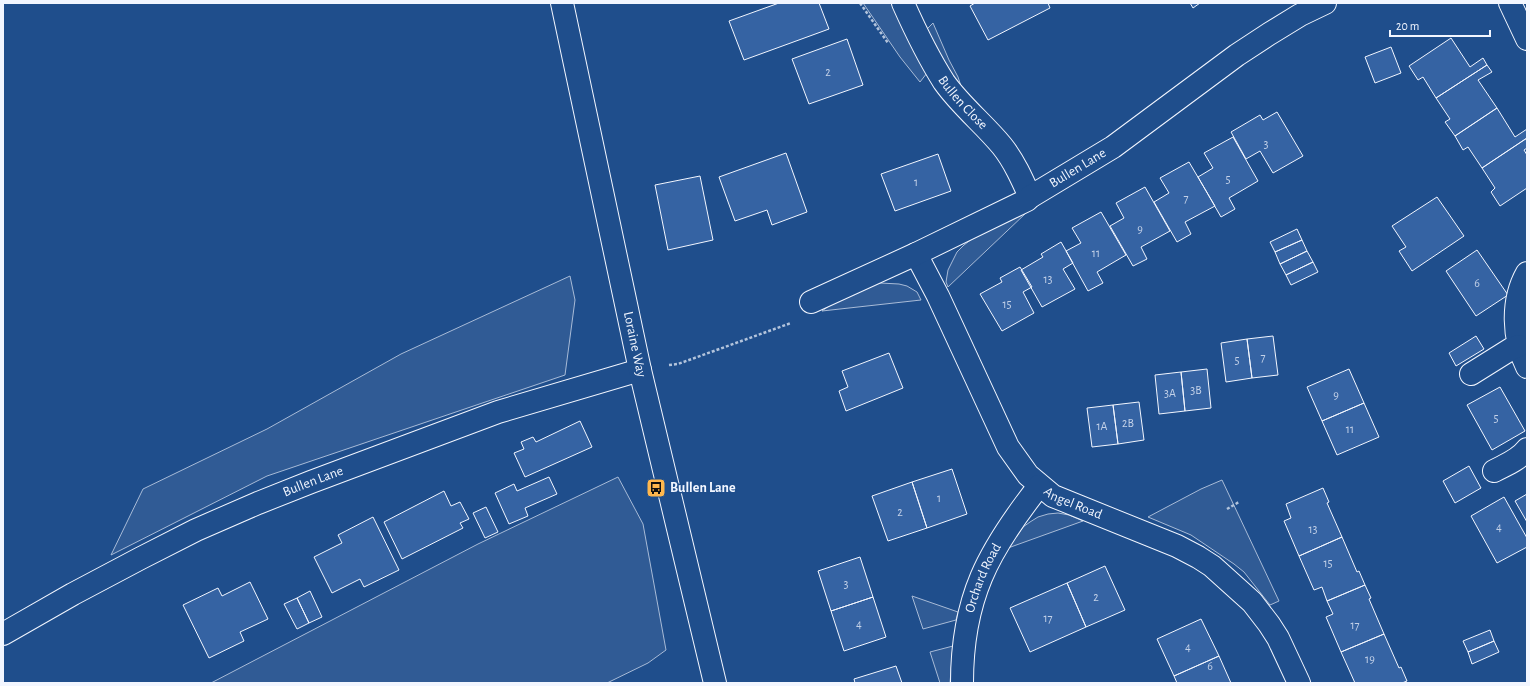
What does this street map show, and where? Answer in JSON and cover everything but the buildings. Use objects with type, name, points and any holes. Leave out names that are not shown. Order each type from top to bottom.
[{"type":"street","name":"Loraine Way","points":[[562,3],[640,370],[715,683]]},
{"type":"street","name":"Bullen Close","points":[[903,3],[927,52],[944,82],[1002,147],[1012,161],[1030,197]]},
{"type":"street","name":"Bullen Lane","points":[[811,302],[916,254],[1027,200],[1113,147],[1269,34],[1300,15],[1325,3]]},
{"type":"street","points":[[1510,3],[1527,39]]},
{"type":"street","name":"Angel Road","points":[[916,254],[938,296],[1008,447],[1028,475],[1039,486],[1053,496],[1176,546],[1212,566],[1252,602],[1269,624],[1278,638],[1299,683]]},
{"type":"street","points":[[1527,273],[1520,288],[1517,308],[1516,334],[1518,346],[1527,367]]},
{"type":"street","points":[[1471,374],[1518,346]]},
{"type":"street","name":"Bullen Lane","points":[[3,634],[73,594],[141,558],[196,530],[258,503],[498,412],[640,370]]},
{"type":"street","points":[[1494,471],[1511,462],[1524,453],[1527,449]]},
{"type":"street","name":"Orchard Road","points":[[962,683],[963,645],[969,612],[977,585],[996,547],[1022,507],[1039,486]]},
{"type":"path","points":[[640,370],[678,364],[795,321],[811,318],[811,302]]},
{"type":"path","points":[[1227,509],[1239,502]]},
{"type":"shaded area","points":[[863,3],[891,3],[927,73],[920,82],[900,57]]},
{"type":"shaded area","points":[[933,23],[958,77],[964,95],[926,30]]},
{"type":"shaded area","points":[[1024,210],[1026,213],[948,287],[946,282],[948,270],[957,252],[977,235]]},
{"type":"shaded area","points":[[570,276],[575,300],[565,375],[267,476],[111,555],[143,489],[267,429],[401,354]]},
{"type":"shaded area","points":[[880,283],[907,286],[917,292],[921,300],[822,311],[843,296],[867,286]]},
{"type":"shaded area","points":[[618,477],[643,524],[666,650],[648,663],[607,683],[211,683],[478,544]]},
{"type":"shaded area","points":[[1222,480],[1279,601],[1270,605],[1244,572],[1234,564],[1191,535],[1148,517],[1201,489]]},
{"type":"shaded area","points":[[1058,513],[1069,515],[1083,521],[1008,548],[1023,527],[1030,522],[1038,517]]},
{"type":"shaded area","points":[[912,596],[958,612],[956,620],[923,629]]},
{"type":"shaded area","points":[[953,646],[950,683],[940,683],[930,652]]},
{"type":"place","name":"Bullen Lane","points":[[656,488]]}]
